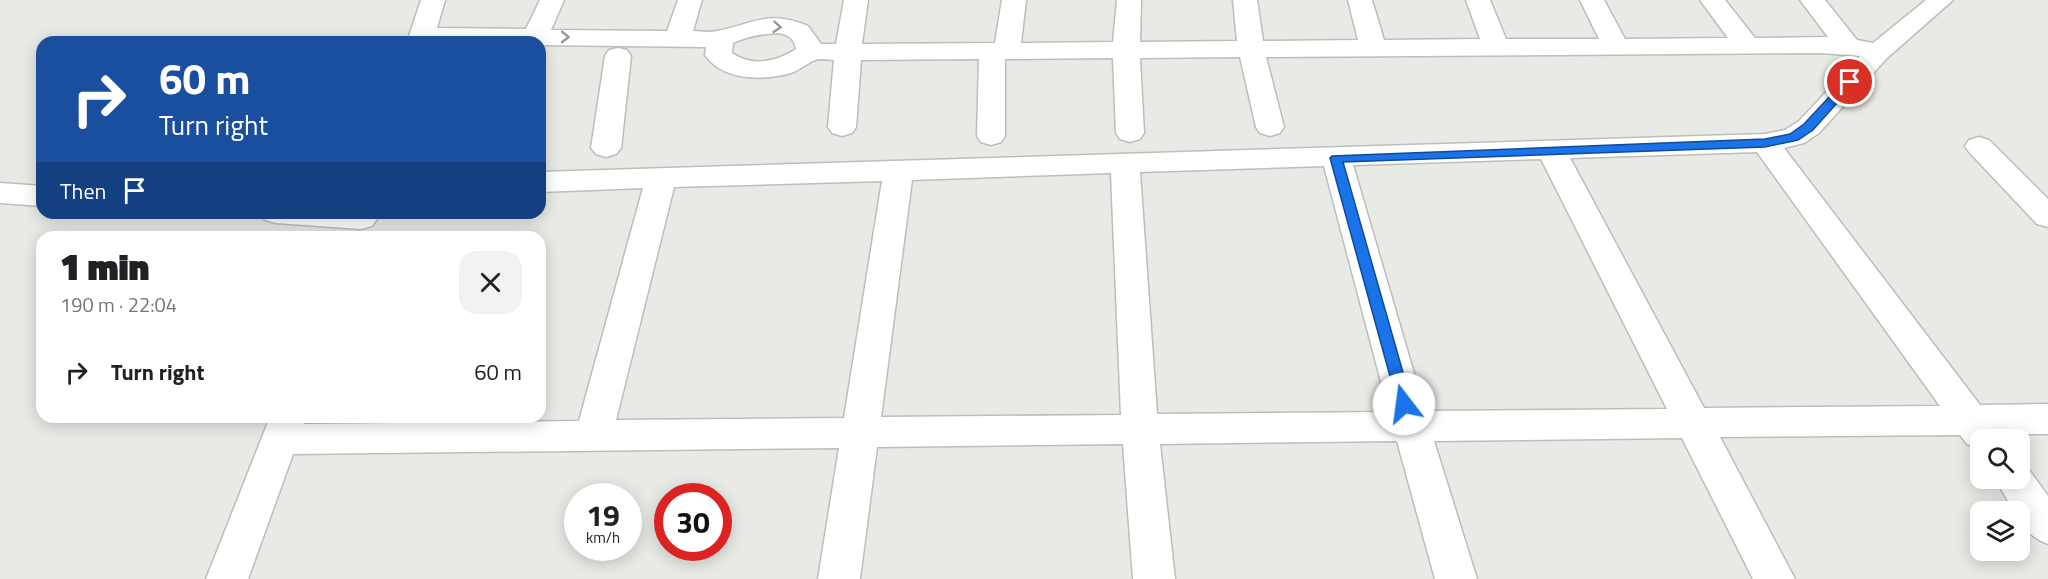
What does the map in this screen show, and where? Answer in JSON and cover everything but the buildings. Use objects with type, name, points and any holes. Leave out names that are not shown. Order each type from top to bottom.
[{"type":"street","points":[[423,36],[433,0]]},
{"type":"street","points":[[541,36],[552,0]]},
{"type":"street","points":[[678,38],[690,0]]},
{"type":"street","points":[[842,127],[848,51],[856,0]]},
{"type":"street","points":[[991,136],[1000,50],[1014,0]]},
{"type":"street","points":[[1129,0],[1126,50],[1127,149],[1140,430],[1154,579]]},
{"type":"street","points":[[1245,0],[1251,49],[1270,127]]},
{"type":"street","points":[[1360,0],[1373,48]]},
{"type":"street","points":[[1478,0],[1496,46]]},
{"type":"street","points":[[1592,0],[1616,46]]},
{"type":"street","points":[[1713,0],[1748,46]]},
{"type":"street","points":[[1812,0],[1848,46]]},
{"type":"street","points":[[546,182],[898,171],[1127,149],[1336,158],[1765,143],[1794,137],[1809,127],[1878,51],[1941,0]]},
{"type":"street","points":[[546,48],[618,56],[720,47],[735,32],[750,27],[787,28],[800,32],[807,39],[810,52]]},
{"type":"street","points":[[546,46],[678,38],[720,47]]},
{"type":"street","points":[[720,47],[725,62],[738,67],[772,69],[789,65],[810,52],[848,51],[1496,46],[1848,46],[1878,51]]},
{"type":"street","points":[[606,148],[618,56]]},
{"type":"street","points":[[1765,143],[1976,429]]},
{"type":"street","points":[[1979,146],[2048,218]]},
{"type":"street","points":[[1551,150],[1774,579]]},
{"type":"street","points":[[1336,158],[1456,579]]},
{"type":"street","points":[[839,579],[898,171]]},
{"type":"street","points":[[593,436],[661,179]]},
{"type":"street","points":[[0,193],[36,196]]},
{"type":"street","points":[[326,219],[359,223]]},
{"type":"street","points":[[1983,429],[2048,419]]},
{"type":"street","points":[[227,579],[284,428],[593,436],[1692,423],[1970,430]]},
{"type":"street","points":[[2021,489],[2048,527]]},
{"type":"route","points":[[1404,404],[1336,158],[1765,143],[1794,137],[1809,127],[1850,82]]}]
